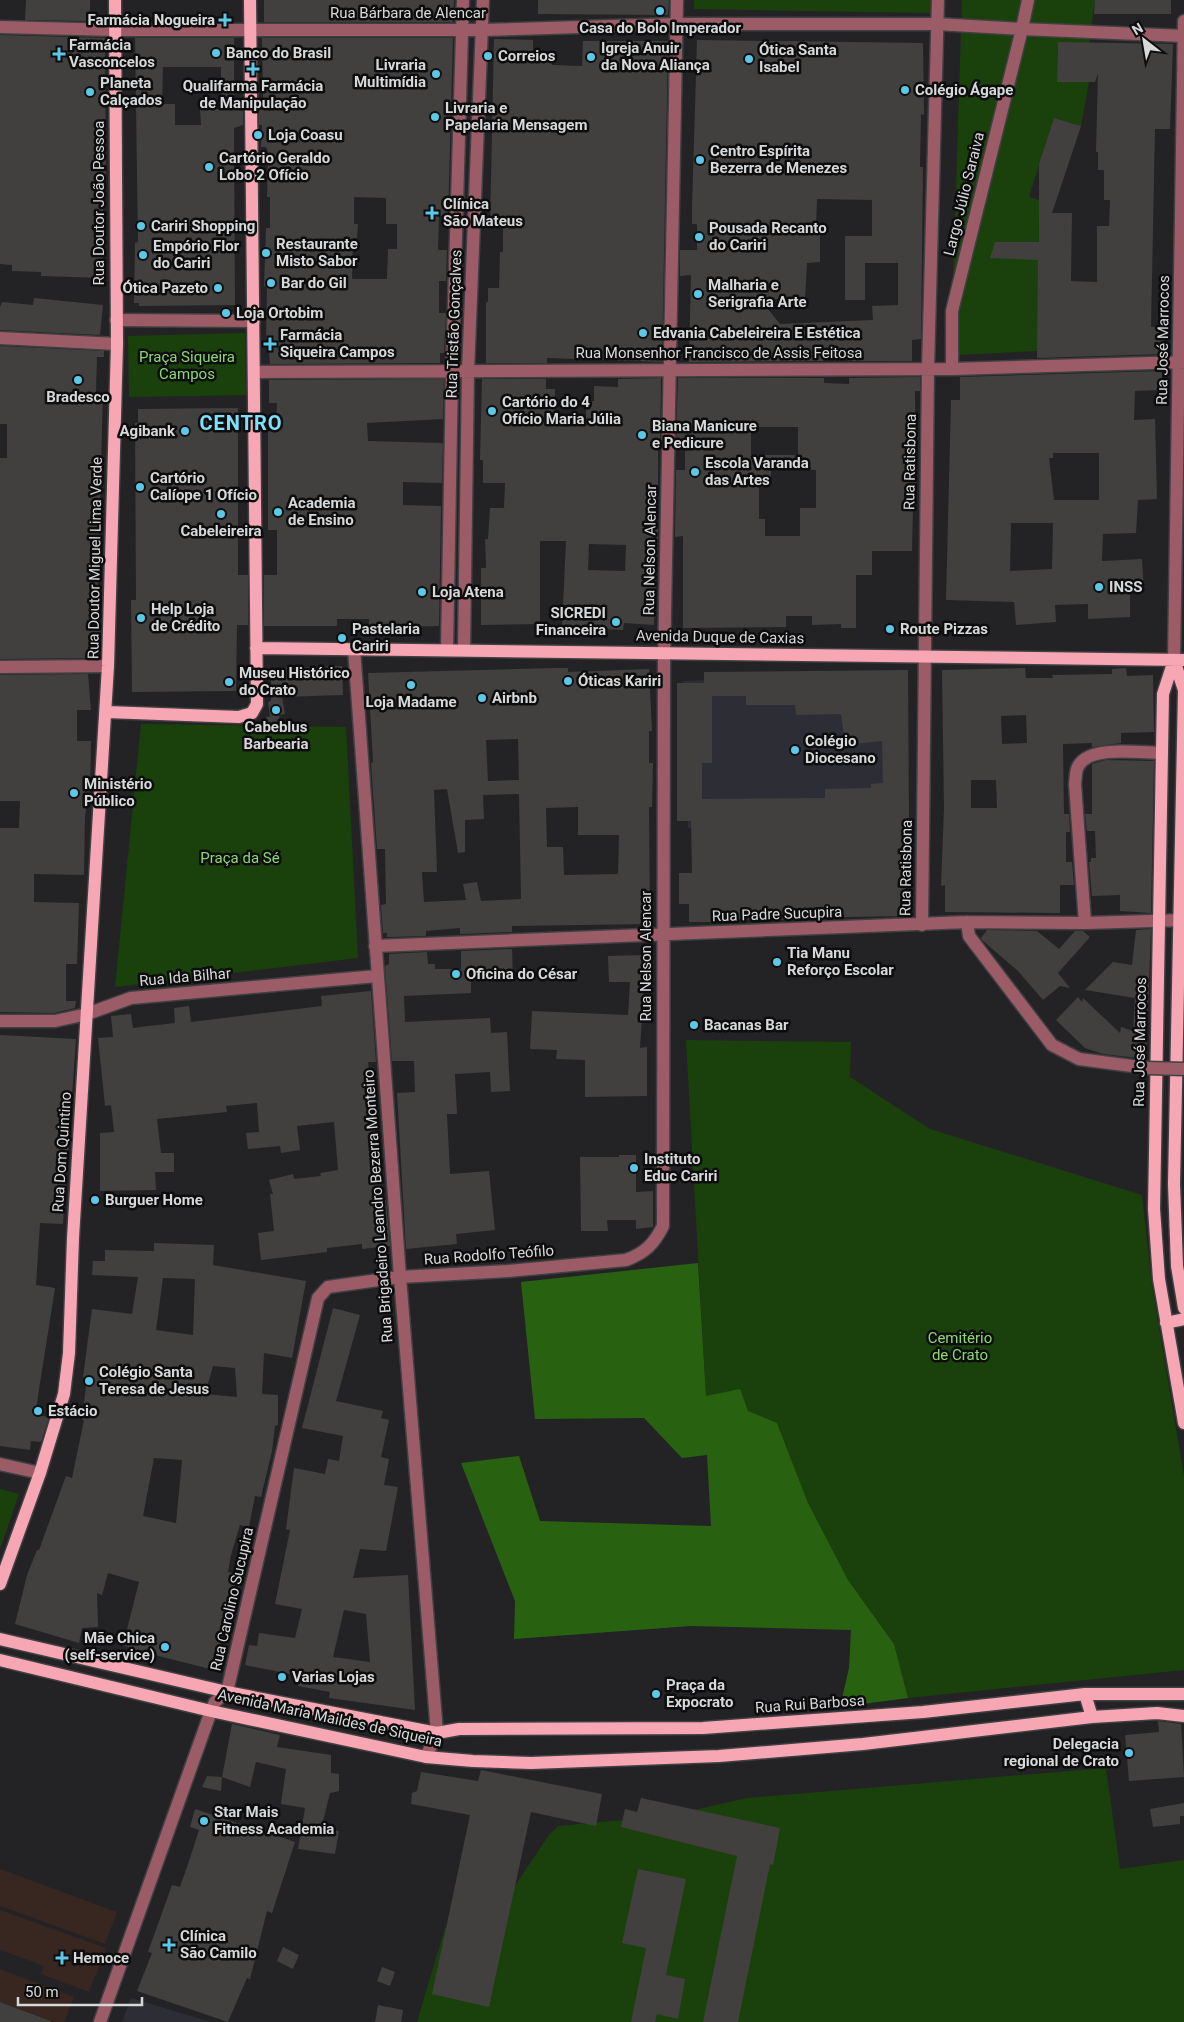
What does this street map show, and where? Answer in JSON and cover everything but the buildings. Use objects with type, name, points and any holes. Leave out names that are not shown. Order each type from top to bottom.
[{"type":"main road","name":"Rua Doutor João Pessoa","points":[[114,406],[117,344],[115,0]]},
{"type":"main road","points":[[106,712],[239,717],[252,712],[257,704],[250,0]]},
{"type":"main road","name":"Rua Doutor Miguel Lima Verde","points":[[106,712],[114,406]]},
{"type":"main road","name":"Avenida Duque de Caxias","points":[[256,648],[1179,660]]},
{"type":"main road","name":"Rua José Marrocos","points":[[1179,660],[1163,694],[1154,1209],[1155,1246],[1166,1323],[1184,1423]]},
{"type":"main road","name":"Rua José Marrocos","points":[[1179,660],[1184,690],[1182,920],[1174,1184],[1177,1266],[1184,1308]]},
{"type":"main road","name":"Rua Dom Quintino","points":[[0,1584],[40,1473],[68,1374],[73,1238],[106,712]]},
{"type":"main road","points":[[1166,1323],[1184,1319]]},
{"type":"main road","name":"Avenida Maria Maildes de Siqueira","points":[[0,1639],[227,1692],[437,1733]]},
{"type":"main road","name":"Avenida Maria Maildes de Siqueira","points":[[0,1660],[211,1711],[426,1757],[531,1763],[718,1756],[863,1744],[1092,1717]]},
{"type":"main road","points":[[1085,1694],[1092,1717],[1157,1713],[1184,1716]]},
{"type":"main road","name":"Rua Rui Barbosa","points":[[437,1733],[460,1729],[703,1728],[923,1712],[1085,1694],[1184,1694]]},
{"type":"street","name":"Rua Tristão Gonçalves","points":[[447,650],[452,372],[463,0]]},
{"type":"street","name":"Rua Tristão Gonçalves","points":[[464,650],[468,371],[483,0]]},
{"type":"street","name":"Rua Nelson Alencar","points":[[650,1247],[663,1226],[664,1218],[662,934],[664,652],[677,0]]},
{"type":"street","name":"Rua Ratisbona","points":[[922,926],[928,368],[938,0]]},
{"type":"street","name":"Largo Júlio Saraiva","points":[[952,369],[952,311],[1028,0]]},
{"type":"street","name":"Rua José Marrocos","points":[[1179,660],[1184,21]]},
{"type":"street","name":"Rua Bárbara de Alencar","points":[[0,27],[115,30],[483,30],[676,24],[937,24]]},
{"type":"street","points":[[937,24],[1091,33],[1184,36]]},
{"type":"street","points":[[116,320],[254,321]]},
{"type":"street","points":[[0,338],[117,344]]},
{"type":"street","name":"Rua Monsenhor Francisco de Assis Feitosa","points":[[254,372],[952,369],[1181,362]]},
{"type":"street","name":"Rua Brigadeiro Leandro Bezerra Monteiro","points":[[354,649],[400,1277],[437,1733],[426,1757]]},
{"type":"street","points":[[0,667],[108,666]]},
{"type":"street","points":[[1085,923],[1075,784],[1078,766],[1086,757],[1099,753],[1162,753]]},
{"type":"street","name":"Rua Padre Sucupira","points":[[375,946],[662,934],[922,926],[967,922],[1085,923],[1182,920]]},
{"type":"street","points":[[967,922],[969,936],[1052,1045],[1079,1059],[1147,1068],[1184,1070]]},
{"type":"street","name":"Rua Ida Bilhar","points":[[0,1021],[55,1022],[87,1014],[131,998],[377,976]]},
{"type":"street","name":"Rua Rodolfo Teófilo","points":[[328,1287],[400,1277],[508,1272],[613,1262],[639,1255],[650,1247]]},
{"type":"street","name":"Rua Carolino Sucupira","points":[[100,2022],[211,1711],[215,1702],[227,1692],[315,1308],[318,1298],[328,1287]]},
{"type":"street","points":[[0,1464],[40,1473]]},
{"type":"shaded area","name":"Colégio Diocesano","points":[[901,672],[907,819],[688,828],[683,681]]},
{"type":"shaded area","name":"Hemoce","points":[[0,1869],[117,1912],[105,1944],[0,1906]]},
{"type":"shaded area","name":"Hemoce","points":[[0,1910],[106,1948],[89,1992],[41,1974],[44,1966],[0,1950]]},
{"type":"shaded area","name":"Hemoce","points":[[0,1969],[74,1997],[64,2022],[55,2022],[0,2002]]},
{"type":"shaded area","points":[[131,1998],[211,2022],[122,2022]]},
{"type":"green space","points":[[694,0],[933,0],[933,13],[694,9]]},
{"type":"green space","points":[[962,0],[1095,0],[1089,43],[1058,43],[1057,82],[1089,82],[1081,126],[1054,118],[1029,197],[1055,205],[1039,213],[1038,351],[958,355],[952,311]]},
{"type":"green space","name":"Praça Siqueira Campos","points":[[245,333],[246,395],[129,397],[128,336]]},
{"type":"green space","name":"Praça da Sé","points":[[141,724],[346,727],[358,958],[115,987]]},
{"type":"green space","name":"Cemitério de Crato","points":[[686,1040],[851,1042],[850,1077],[930,1129],[1142,1195],[1152,1286],[1184,1476],[1184,1670],[908,1698],[894,1644],[848,1580],[808,1503],[777,1423],[706,1396]]},
{"type":"green space","points":[[698,1263],[706,1396],[740,1389],[748,1411],[777,1423],[808,1503],[848,1580],[894,1644],[908,1698],[840,1707],[849,1668],[851,1630],[691,1626],[514,1639],[515,1601],[461,1463],[519,1456],[540,1521],[711,1526],[707,1455],[682,1458],[644,1418],[535,1419],[521,1282]]},
{"type":"green space","points":[[0,1489],[19,1494],[0,1549]]},
{"type":"green space","points":[[1106,1768],[1120,1869],[1184,1860],[1184,2022],[417,2022],[445,1928],[484,1932],[549,1835],[558,1826],[668,1816],[747,1798]]},
{"type":"place","name":"Casa do Bolo Imperador","points":[[660,11]]},
{"type":"place","name":"Farmácia Nogueira","points":[[225,20]]},
{"type":"place","name":"Banco do Brasil","points":[[216,53]]},
{"type":"place","name":"Farmácia Vasconcelos","points":[[59,54]]},
{"type":"place","name":"Correios","points":[[488,56]]},
{"type":"place","name":"Igreja Anuir da Nova Aliança","points":[[591,57]]},
{"type":"place","name":"Ótica Santa Isabel","points":[[749,59]]},
{"type":"place","name":"Qualifarma Farmácia de Manipulação","points":[[253,69]]},
{"type":"place","name":"Livraria Multimídia","points":[[436,74]]},
{"type":"place","name":"Colégio Ágape","points":[[905,90]]},
{"type":"place","name":"Planeta Calçados","points":[[90,92]]},
{"type":"place","name":"Livraria e Papelaria Mensagem","points":[[435,117]]},
{"type":"place","name":"Loja Coasu","points":[[258,135]]},
{"type":"place","name":"Centro Espírita Bezerra de Menezes","points":[[700,160]]},
{"type":"place","name":"Cartório Geraldo Lobo 2 Ofício","points":[[209,167]]},
{"type":"place","name":"Clínica São Mateus","points":[[432,213]]},
{"type":"place","name":"Cariri Shopping","points":[[141,226]]},
{"type":"place","name":"Pousada Recanto do Cariri","points":[[699,237]]},
{"type":"place","name":"Restaurante Misto Sabor","points":[[266,253]]},
{"type":"place","name":"Empório Flor do Cariri","points":[[143,255]]},
{"type":"place","name":"Bar do Gil","points":[[271,283]]},
{"type":"place","name":"Ótica Pazeto","points":[[218,288]]},
{"type":"place","name":"Malharia e Serigrafia Arte","points":[[698,294]]},
{"type":"place","name":"Loja Ortobim","points":[[226,313]]},
{"type":"place","name":"Edvania Cabeleireira E Estética","points":[[643,333]]},
{"type":"place","name":"Farmácia Siqueira Campos","points":[[270,344]]},
{"type":"place","name":"Bradesco","points":[[78,380]]},
{"type":"place","name":"Cartório do 4 Ofício Maria Júlia","points":[[492,411]]},
{"type":"place","name":"Agibank","points":[[185,431]]},
{"type":"place","name":"Biana Manicure e Pedicure","points":[[642,435]]},
{"type":"place","name":"Escola Varanda das Artes","points":[[695,472]]},
{"type":"place","name":"Cartório Calíope 1 Ofício","points":[[140,487]]},
{"type":"place","name":"Academia de Ensino","points":[[278,512]]},
{"type":"place","name":"Cabeleireira","points":[[221,514]]},
{"type":"place","name":"INSS","points":[[1099,587]]},
{"type":"place","name":"Loja Atena","points":[[422,592]]},
{"type":"place","name":"Help Loja de Crédito","points":[[141,618]]},
{"type":"place","name":"SICREDI Financeira","points":[[616,622]]},
{"type":"place","name":"Route Pizzas","points":[[890,629]]},
{"type":"place","name":"Pastelaria Cariri","points":[[342,638]]},
{"type":"place","name":"Óticas Kariri","points":[[568,681]]},
{"type":"place","name":"Museu Histórico do Crato","points":[[229,682]]},
{"type":"place","name":"Loja Madame","points":[[411,685]]},
{"type":"place","name":"Airbnb","points":[[482,698]]},
{"type":"place","name":"Cabeblus Barbearia","points":[[276,710]]},
{"type":"place","name":"Colégio Diocesano","points":[[795,750]]},
{"type":"place","name":"Ministério Público","points":[[74,793]]},
{"type":"place","name":"Tia Manu Reforço Escolar","points":[[777,962]]},
{"type":"place","name":"Oficina do César","points":[[456,974]]},
{"type":"place","name":"Bacanas Bar","points":[[694,1025]]},
{"type":"place","name":"Instituto Educ Cariri","points":[[634,1168]]},
{"type":"place","name":"Burguer Home","points":[[95,1200]]},
{"type":"place","name":"Colégio Santa Teresa de Jesus","points":[[89,1381]]},
{"type":"place","name":"Estácio","points":[[38,1411]]},
{"type":"place","name":"Mãe Chica (self-service)","points":[[165,1647]]},
{"type":"place","name":"Varias Lojas","points":[[282,1677]]},
{"type":"place","name":"Praça da Expocrato","points":[[656,1694]]},
{"type":"place","name":"Delegacia regional de Crato","points":[[1129,1753]]},
{"type":"place","name":"Star Mais Fitness Academia","points":[[204,1821]]},
{"type":"place","name":"Clínica São Camilo","points":[[169,1945]]},
{"type":"place","name":"Hemoce","points":[[62,1958]]},
{"type":"district","name":"CENTRO","points":[[241,423]]}]
